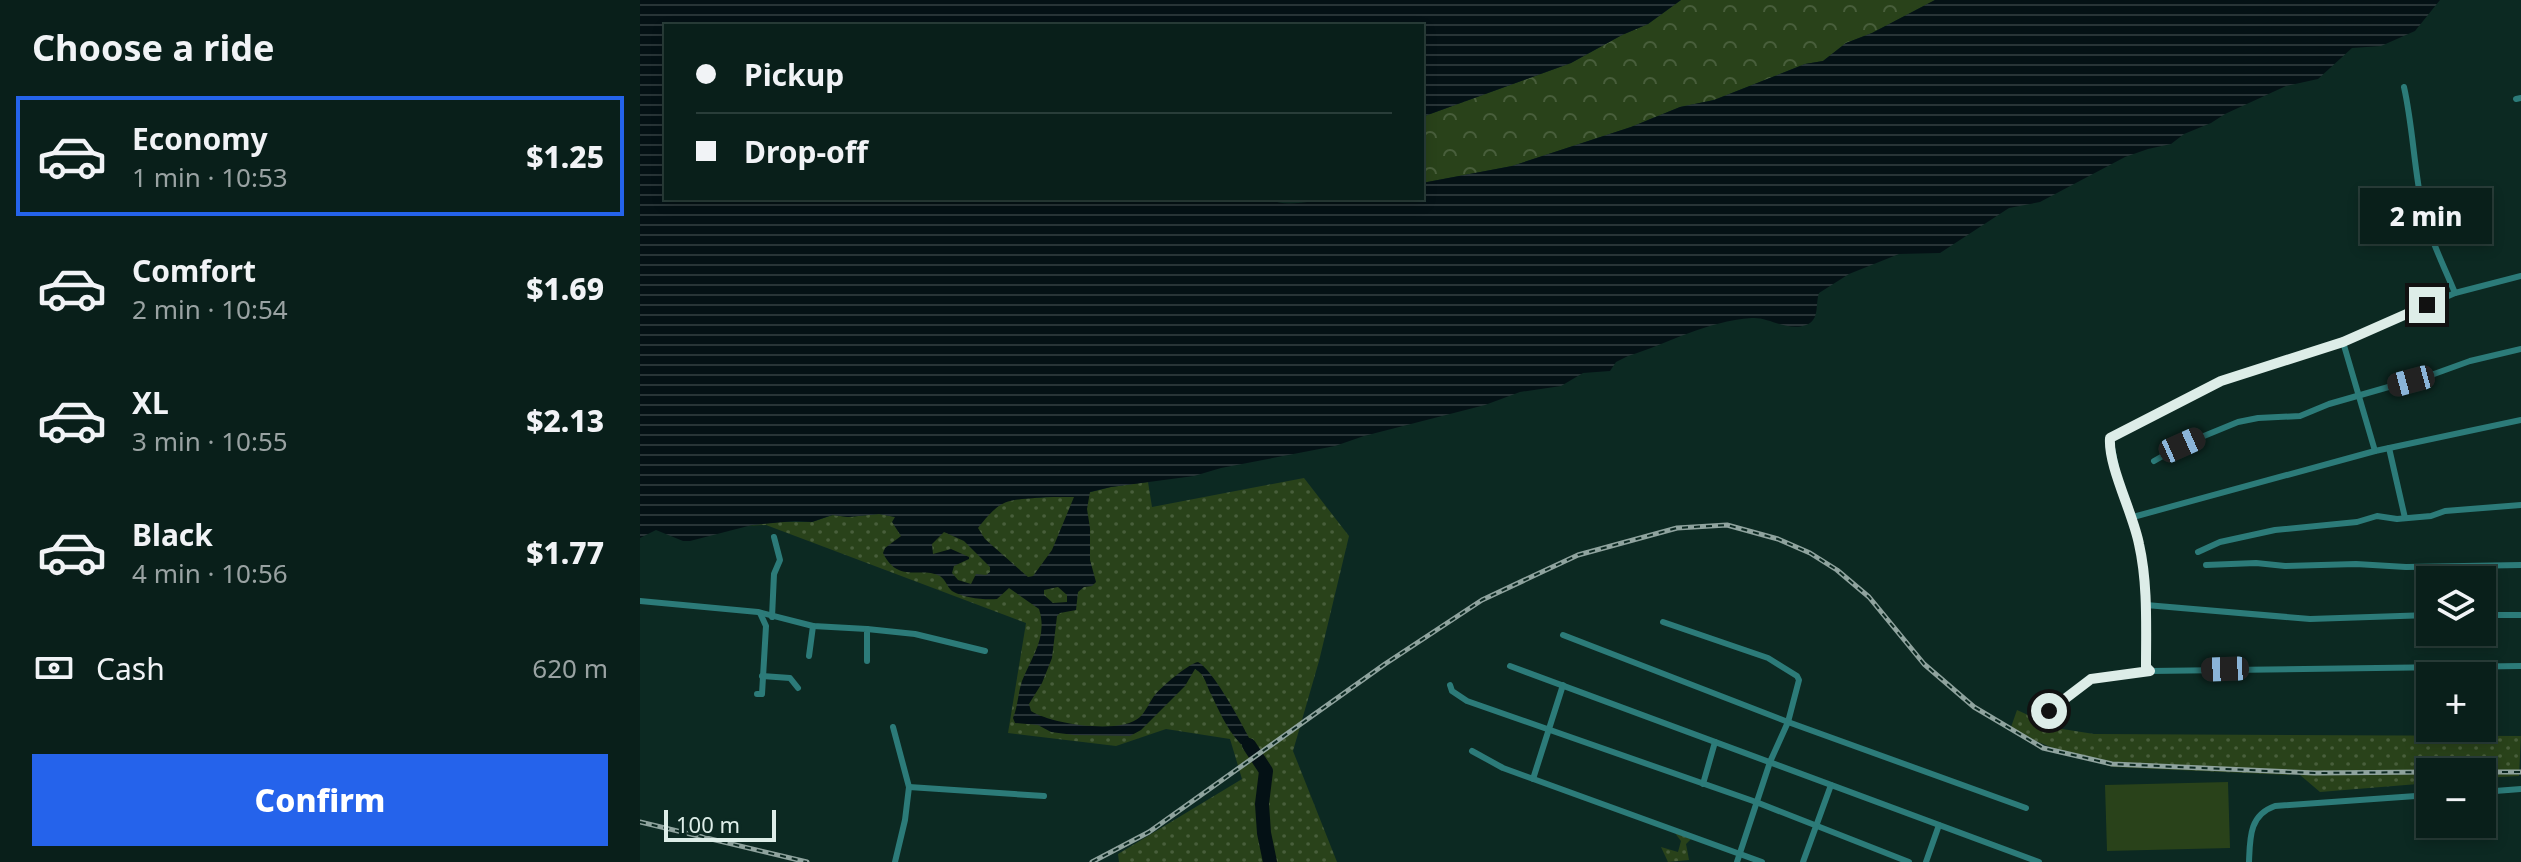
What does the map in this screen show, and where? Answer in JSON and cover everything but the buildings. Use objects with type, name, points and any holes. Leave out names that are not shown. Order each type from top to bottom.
[{"type":"street","points":[[2404,87],[2423,210],[2433,243],[2455,293]]},
{"type":"street","points":[[2150,671],[2146,667],[2146,605],[2140,547],[2118,477],[2110,438],[2221,381],[2343,342],[2455,293],[2521,276]]},
{"type":"street","points":[[2343,342],[2375,451]]},
{"type":"street","points":[[2154,461],[2182,445],[2238,422],[2300,416],[2329,404],[2470,361],[2521,349]]},
{"type":"street","points":[[2133,517],[2375,451],[2521,420]]},
{"type":"street","points":[[2389,448],[2405,518]]},
{"type":"street","points":[[2198,552],[2220,542],[2275,530],[2357,522],[2377,516],[2393,519],[2521,505]]},
{"type":"street","points":[[772,617],[774,574],[780,561],[774,537]]},
{"type":"street","points":[[2206,565],[2521,565]]},
{"type":"street","points":[[640,601],[760,613],[813,626],[915,634],[985,651]]},
{"type":"street","points":[[2146,605],[2310,619],[2416,615]]},
{"type":"street","points":[[757,694],[762,694],[766,626],[760,613]]},
{"type":"street","points":[[2496,615],[2521,615]]},
{"type":"street","points":[[1663,622],[1768,658],[1799,680],[1788,722],[1770,762],[1737,862]]},
{"type":"street","points":[[809,656],[813,626]]},
{"type":"street","points":[[867,629],[867,661]]},
{"type":"street","points":[[1563,635],[1788,722],[2026,808]]},
{"type":"street","points":[[1510,666],[2039,862]]},
{"type":"street","points":[[2049,711],[2091,679],[2150,671],[2521,666]]},
{"type":"street","points":[[762,676],[791,678],[798,688]]},
{"type":"street","points":[[1450,685],[1452,691],[1467,701],[1756,802],[1909,862]]},
{"type":"street","points":[[1533,779],[1563,685]]},
{"type":"street","points":[[893,727],[909,787],[895,862]]},
{"type":"street","points":[[1703,784],[1715,742]]},
{"type":"street","points":[[1472,751],[1503,768],[1762,862]]},
{"type":"street","points":[[1803,862],[1831,785]]},
{"type":"street","points":[[909,787],[1044,796]]},
{"type":"street","points":[[2496,791],[2521,789]]},
{"type":"street","points":[[2249,862],[2251,832],[2265,809],[2416,796]]},
{"type":"street","points":[[1926,862],[1939,825]]},
{"type":"green space","points":[[1681,0],[1935,0],[1846,43],[1823,61],[1805,64],[1714,100],[1680,107],[1631,127],[1512,166],[1424,183],[1424,116],[1571,63],[1648,24]]},
{"type":"green space","points":[[1304,478],[1349,536],[1319,661],[1293,751],[1337,862],[1119,862],[1118,854],[1242,779],[1230,739],[1166,729],[1116,746],[1008,733],[1026,623],[766,525],[745,526],[812,522],[833,515],[879,514],[896,517],[989,513],[1008,499],[1075,496],[1148,482],[1152,507]]},
{"type":"green space","points":[[2017,710],[2056,728],[2094,734],[2416,736],[2416,742],[2496,742],[2496,736],[2521,736],[2519,776],[2496,777],[2496,758],[2416,758],[2416,784],[2320,792],[2293,769],[2290,775],[2113,767],[2067,754],[2010,730]]},
{"type":"green space","points":[[2228,782],[2230,848],[2107,851],[2105,785]]},
{"type":"green space","points":[[1675,833],[1691,839],[1686,844],[1689,860],[1668,862],[1661,847],[1678,852],[1681,841]]},
{"type":"shaded area","points":[[640,0],[1681,0],[1648,24],[1571,63],[1424,116],[1424,24],[664,24],[664,200],[1273,200],[1291,204],[1320,200],[1424,200],[1424,183],[1512,166],[1631,127],[1680,107],[1714,100],[1805,64],[1823,61],[1846,43],[1935,0],[2440,0],[2415,31],[2381,46],[2352,48],[2318,79],[2286,86],[2184,134],[2171,144],[2125,157],[2040,202],[2009,208],[1940,253],[1899,254],[1849,274],[1819,293],[1815,316],[1806,325],[1792,327],[1752,318],[1719,323],[1628,356],[1616,362],[1610,371],[1583,373],[1561,386],[1520,392],[1485,405],[1335,446],[1194,476],[1090,492],[1087,509],[1090,560],[1096,582],[1078,592],[1076,610],[1057,616],[1052,658],[1029,704],[1031,711],[1054,720],[1086,726],[1131,722],[1140,717],[1168,682],[1198,662],[1222,691],[1259,758],[1243,746],[1231,731],[1204,678],[1195,669],[1185,686],[1141,730],[1130,736],[1074,735],[1051,732],[1038,725],[1015,723],[1013,718],[1022,681],[1042,629],[1039,609],[1009,588],[997,599],[974,598],[952,591],[944,579],[933,573],[896,568],[883,553],[901,536],[892,522],[895,517],[879,514],[832,515],[812,522],[752,525],[690,541],[656,530],[640,538]],"holes":[[[1074,497],[1052,550],[1033,576],[1028,577],[985,539],[978,528],[994,510],[1007,502]],[[944,532],[964,541],[990,567],[990,572],[986,575],[976,574],[971,584],[958,580],[952,573],[954,566],[969,557],[951,549],[933,554],[932,544]],[[1058,587],[1067,595],[1067,602],[1053,603],[1044,595],[1044,590]]]},
{"type":"waterway","points":[[1249,745],[1266,771],[1262,804],[1270,862]]},
{"type":"railway","points":[[1092,862],[1149,832],[1385,664],[1482,600],[1578,555],[1677,528],[1727,525],[1778,539],[1810,553],[1837,570],[1869,597],[1924,664],[1974,707],[2043,748],[2112,764],[2315,773],[2416,772]]},
{"type":"railway","points":[[2496,772],[2521,772]]},
{"type":"railway","points":[[640,822],[807,862]]},
{"type":"route","points":[[2049,711],[2091,679],[2150,671],[2146,667],[2146,605],[2140,547],[2118,477],[2110,438],[2221,381],[2343,342],[2427,305]]}]
